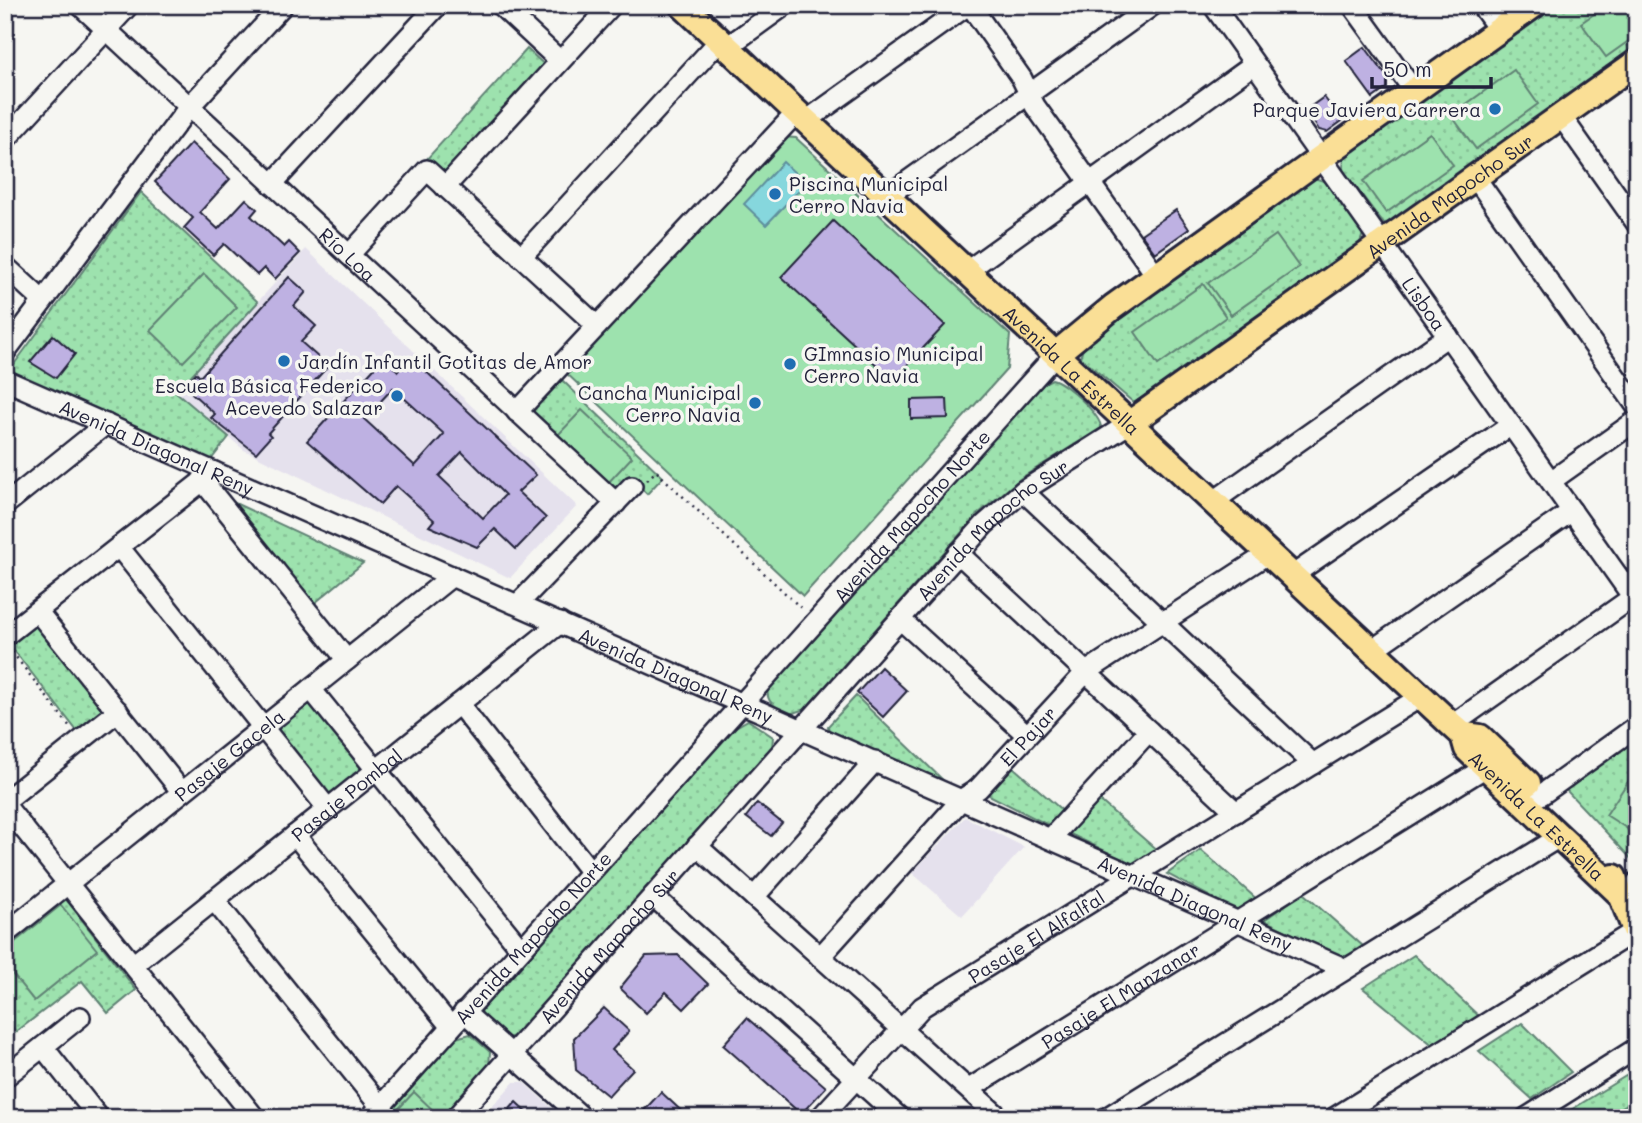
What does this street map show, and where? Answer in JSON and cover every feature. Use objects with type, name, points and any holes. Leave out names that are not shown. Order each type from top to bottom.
[{"type":"main road","name":"Avenida La Estrella","points":[[682,5],[1458,730],[1467,749],[1486,767],[1626,892]]},
{"type":"main road","name":"Avenida Mapocho Norte","points":[[1056,354],[1156,275],[1534,5]]},
{"type":"main road","name":"Avenida Mapocho Sur","points":[[1130,423],[1637,62]]},
{"type":"main road","name":"Avenida La Estrella","points":[[1458,730],[1480,737],[1601,857],[1626,892],[1636,933]]},
{"type":"street","name":"Río Loa","points":[[80,5],[616,503]]},
{"type":"street","points":[[5,140],[130,5]]},
{"type":"street","points":[[5,352],[189,107],[284,5]]},
{"type":"street","points":[[272,184],[438,5]]},
{"type":"street","points":[[500,5],[561,61]]},
{"type":"street","points":[[445,187],[612,5]]},
{"type":"street","points":[[522,257],[723,43],[785,5]]},
{"type":"street","points":[[517,412],[801,116],[969,5],[1156,275]]},
{"type":"street","points":[[887,196],[1153,5]]},
{"type":"street","name":"Lisboa","points":[[1213,5],[1635,600]]},
{"type":"street","points":[[1352,5],[1414,91]]},
{"type":"street","points":[[1481,5],[1499,30]]},
{"type":"street","points":[[967,271],[1254,64]]},
{"type":"street","points":[[1561,117],[1637,224]]},
{"type":"street","points":[[349,255],[427,170],[597,326]]},
{"type":"street","points":[[1475,177],[1637,407]]},
{"type":"street","points":[[5,266],[43,301]]},
{"type":"street","points":[[1214,501],[1448,336]]},
{"type":"street","name":"Avenida Mapocho Norte","points":[[375,1112],[1056,354]]},
{"type":"street","name":"Avenida Diagonal Reny","points":[[5,380],[106,424],[208,476],[518,604],[1346,969]]},
{"type":"street","points":[[1551,481],[1637,420]]},
{"type":"street","name":"Avenida Mapocho Sur","points":[[455,1118],[994,514],[1023,491],[1130,423]]},
{"type":"street","points":[[5,505],[106,424]]},
{"type":"street","points":[[1293,575],[1511,425]]},
{"type":"street","points":[[6,636],[208,476],[346,660]]},
{"type":"street","points":[[518,604],[632,486]]},
{"type":"street","points":[[1023,491],[1160,623],[1313,764]]},
{"type":"street","points":[[1372,650],[1572,511]]},
{"type":"street","points":[[119,547],[328,809]]},
{"type":"street","points":[[958,553],[1236,812]]},
{"type":"street","name":"El Pajar","points":[[820,957],[962,799],[978,789],[1086,672],[1269,553]]},
{"type":"street","name":"Pasaje Gacela","points":[[5,934],[452,576]]},
{"type":"street","points":[[1458,730],[1635,600]]},
{"type":"street","points":[[38,612],[182,792]]},
{"type":"street","points":[[900,618],[1027,735]]},
{"type":"street","name":"Pasaje Pombal","points":[[133,965],[560,623]]},
{"type":"street","points":[[311,689],[521,949]]},
{"type":"street","name":"Pasaje El Alfalfal","points":[[820,1118],[922,1007],[1422,696]]},
{"type":"street","points":[[459,704],[590,871]]},
{"type":"street","points":[[118,712],[5,803],[255,1118]]},
{"type":"street","points":[[1541,795],[1637,726]]},
{"type":"street","points":[[1051,838],[1149,731]]},
{"type":"street","points":[[754,897],[875,761]]},
{"type":"street","name":"Pasaje El Manzanar","points":[[969,1089],[1486,767]]},
{"type":"street","points":[[295,835],[451,1027]]},
{"type":"street","points":[[1106,1118],[1561,836]]},
{"type":"street","points":[[697,846],[1000,1118]]},
{"type":"street","points":[[653,895],[900,1118]]},
{"type":"street","points":[[214,900],[375,1112]]},
{"type":"street","points":[[1334,1118],[1636,933]]},
{"type":"street","points":[[464,1012],[583,1118]]},
{"type":"street","points":[[5,1077],[80,1017]]},
{"type":"street","points":[[43,1047],[99,1118]]},
{"type":"street","points":[[1525,1118],[1637,1048]]},
{"type":"path","points":[[632,486],[636,491],[656,471],[815,621]]},
{"type":"path","points":[[6,636],[6,644],[81,741]]},
{"type":"shaded area","name":"Escuela Básica Federico Acevedo Salazar","points":[[306,249],[577,506],[510,578],[244,450],[175,392]]},
{"type":"shaded area","points":[[965,817],[1024,847],[962,916],[912,873]]},
{"type":"shaded area","points":[[514,1082],[523,1082],[563,1118],[482,1118]]},
{"type":"green space","points":[[1556,5],[1637,5],[1637,51],[1399,222],[1383,223],[1343,170],[1344,155]]},
{"type":"green space","points":[[1607,5],[1637,5],[1637,35],[1606,57],[1581,23]]},
{"type":"green space","points":[[527,49],[548,68],[445,178],[424,162]]},
{"type":"green space","name":"Parque Javiera Carrera","points":[[1514,70],[1538,104],[1476,149],[1451,115]]},
{"type":"green space","points":[[1430,133],[1453,165],[1386,213],[1363,181]]},
{"type":"green space","name":"GImnasio Municipal Cerro Navia","points":[[783,137],[796,138],[1010,335],[1007,369],[803,596],[565,372]]},
{"type":"green space","points":[[1314,178],[1327,182],[1363,234],[1357,251],[1134,403],[1080,357],[1085,344]]},
{"type":"green space","points":[[141,192],[258,302],[176,392],[229,437],[210,461],[9,371]]},
{"type":"green space","points":[[1276,235],[1299,267],[1231,315],[1208,283]]},
{"type":"green space","points":[[204,274],[237,307],[183,362],[150,330]]},
{"type":"green space","points":[[1203,284],[1226,317],[1158,365],[1135,332]]},
{"type":"green space","points":[[1052,379],[1081,399],[1095,415],[1101,428],[1021,478],[978,514],[805,709],[790,714],[773,704],[768,698],[768,688],[1036,387]]},
{"type":"green space","points":[[562,380],[663,477],[647,494],[628,476],[610,494],[528,415]]},
{"type":"green space","points":[[582,410],[632,457],[607,484],[557,436]]},
{"type":"green space","points":[[222,497],[363,563],[310,607]]},
{"type":"green space","points":[[37,621],[107,707],[77,731],[9,644]]},
{"type":"green space","points":[[856,696],[948,785],[829,732],[828,726]]},
{"type":"green space","points":[[314,698],[368,768],[327,800],[272,731]]},
{"type":"green space","points":[[748,720],[773,737],[772,748],[515,1036],[503,1039],[480,1019],[482,1009],[734,728]]},
{"type":"green space","points":[[1637,736],[1637,865],[1565,789]]},
{"type":"green space","points":[[1013,767],[1065,813],[1052,827],[987,794]]},
{"type":"green space","points":[[1637,768],[1637,835],[1606,815]]},
{"type":"green space","points":[[1098,799],[1158,851],[1134,865],[1068,833]]},
{"type":"green space","points":[[1201,850],[1259,901],[1239,912],[1167,874]]},
{"type":"green space","points":[[1303,893],[1364,947],[1344,960],[1264,920]]},
{"type":"green space","points":[[65,898],[136,990],[108,1013],[82,981],[16,1032],[5,1018],[5,946]]},
{"type":"green space","points":[[61,905],[97,950],[34,1001],[5,965],[5,950]]},
{"type":"green space","points":[[1414,955],[1482,1019],[1435,1047],[1363,988]]},
{"type":"green space","points":[[1522,1023],[1571,1072],[1532,1099],[1479,1051]]},
{"type":"green space","points":[[470,1034],[490,1052],[489,1066],[442,1118],[385,1118],[456,1038]]},
{"type":"green space","points":[[1637,1069],[1637,1118],[1558,1118]]},
{"type":"green space","points":[[414,1092],[437,1114],[433,1118],[390,1118]]},
{"type":"green space","points":[[1637,1098],[1637,1118],[1604,1118]]},
{"type":"water","name":"Piscina Municipal Cerro Navia","points":[[783,162],[806,183],[766,225],[744,204]]},
{"type":"building","points":[[1365,47],[1387,77],[1387,88],[1373,98],[1346,61]]},
{"type":"building","points":[[1324,97],[1342,121],[1327,132],[1319,130],[1306,110]]},
{"type":"building","points":[[191,143],[230,179],[200,212],[218,229],[246,199],[257,209],[251,216],[284,247],[289,242],[300,253],[275,279],[264,268],[257,275],[224,244],[213,255],[184,228],[193,218],[155,182]]},
{"type":"building","points":[[1176,210],[1189,229],[1155,253],[1141,234]]},
{"type":"building","points":[[833,221],[945,325],[893,380],[781,277]]},
{"type":"building","points":[[289,277],[306,292],[294,306],[316,326],[301,342],[328,366],[268,433],[271,436],[256,453],[211,418],[215,414],[184,386],[196,373],[200,377]]},
{"type":"building","points":[[53,335],[75,354],[56,378],[30,362]]},
{"type":"building","points":[[384,357],[398,371],[407,361],[412,367],[416,362],[536,475],[518,492],[546,518],[516,549],[495,529],[477,547],[429,526],[434,520],[396,486],[380,504],[307,441]],"holes":[[[393,388],[444,434],[415,466],[364,419]],[[462,452],[505,495],[483,518],[439,476]]]},
{"type":"building","points":[[947,399],[948,418],[911,419],[911,400]]},
{"type":"building","points":[[881,667],[907,691],[883,717],[857,693]]},
{"type":"building","points":[[757,803],[782,823],[771,836],[746,817]]},
{"type":"building","points":[[678,955],[708,984],[684,1009],[666,992],[646,1013],[620,988],[646,956]]},
{"type":"building","points":[[604,1008],[629,1031],[612,1050],[633,1069],[608,1096],[576,1070],[574,1038]]},
{"type":"building","points":[[747,1018],[826,1087],[801,1114],[723,1045]]},
{"type":"building","points":[[661,1092],[689,1118],[637,1118]]},
{"type":"building","points":[[516,1102],[533,1118],[502,1118]]},
{"type":"place","name":"Parque Javiera Carrera","points":[[1495,109]]},
{"type":"place","name":"Piscina Municipal Cerro Navia","points":[[775,194]]},
{"type":"place","name":"Jardín Infantil Gotitas de Amor","points":[[284,361]]},
{"type":"place","name":"GImnasio Municipal Cerro Navia","points":[[790,364]]},
{"type":"place","name":"Escuela Básica Federico Acevedo Salazar","points":[[397,396]]},
{"type":"place","name":"Cancha Municipal Cerro Navia","points":[[755,403]]}]
